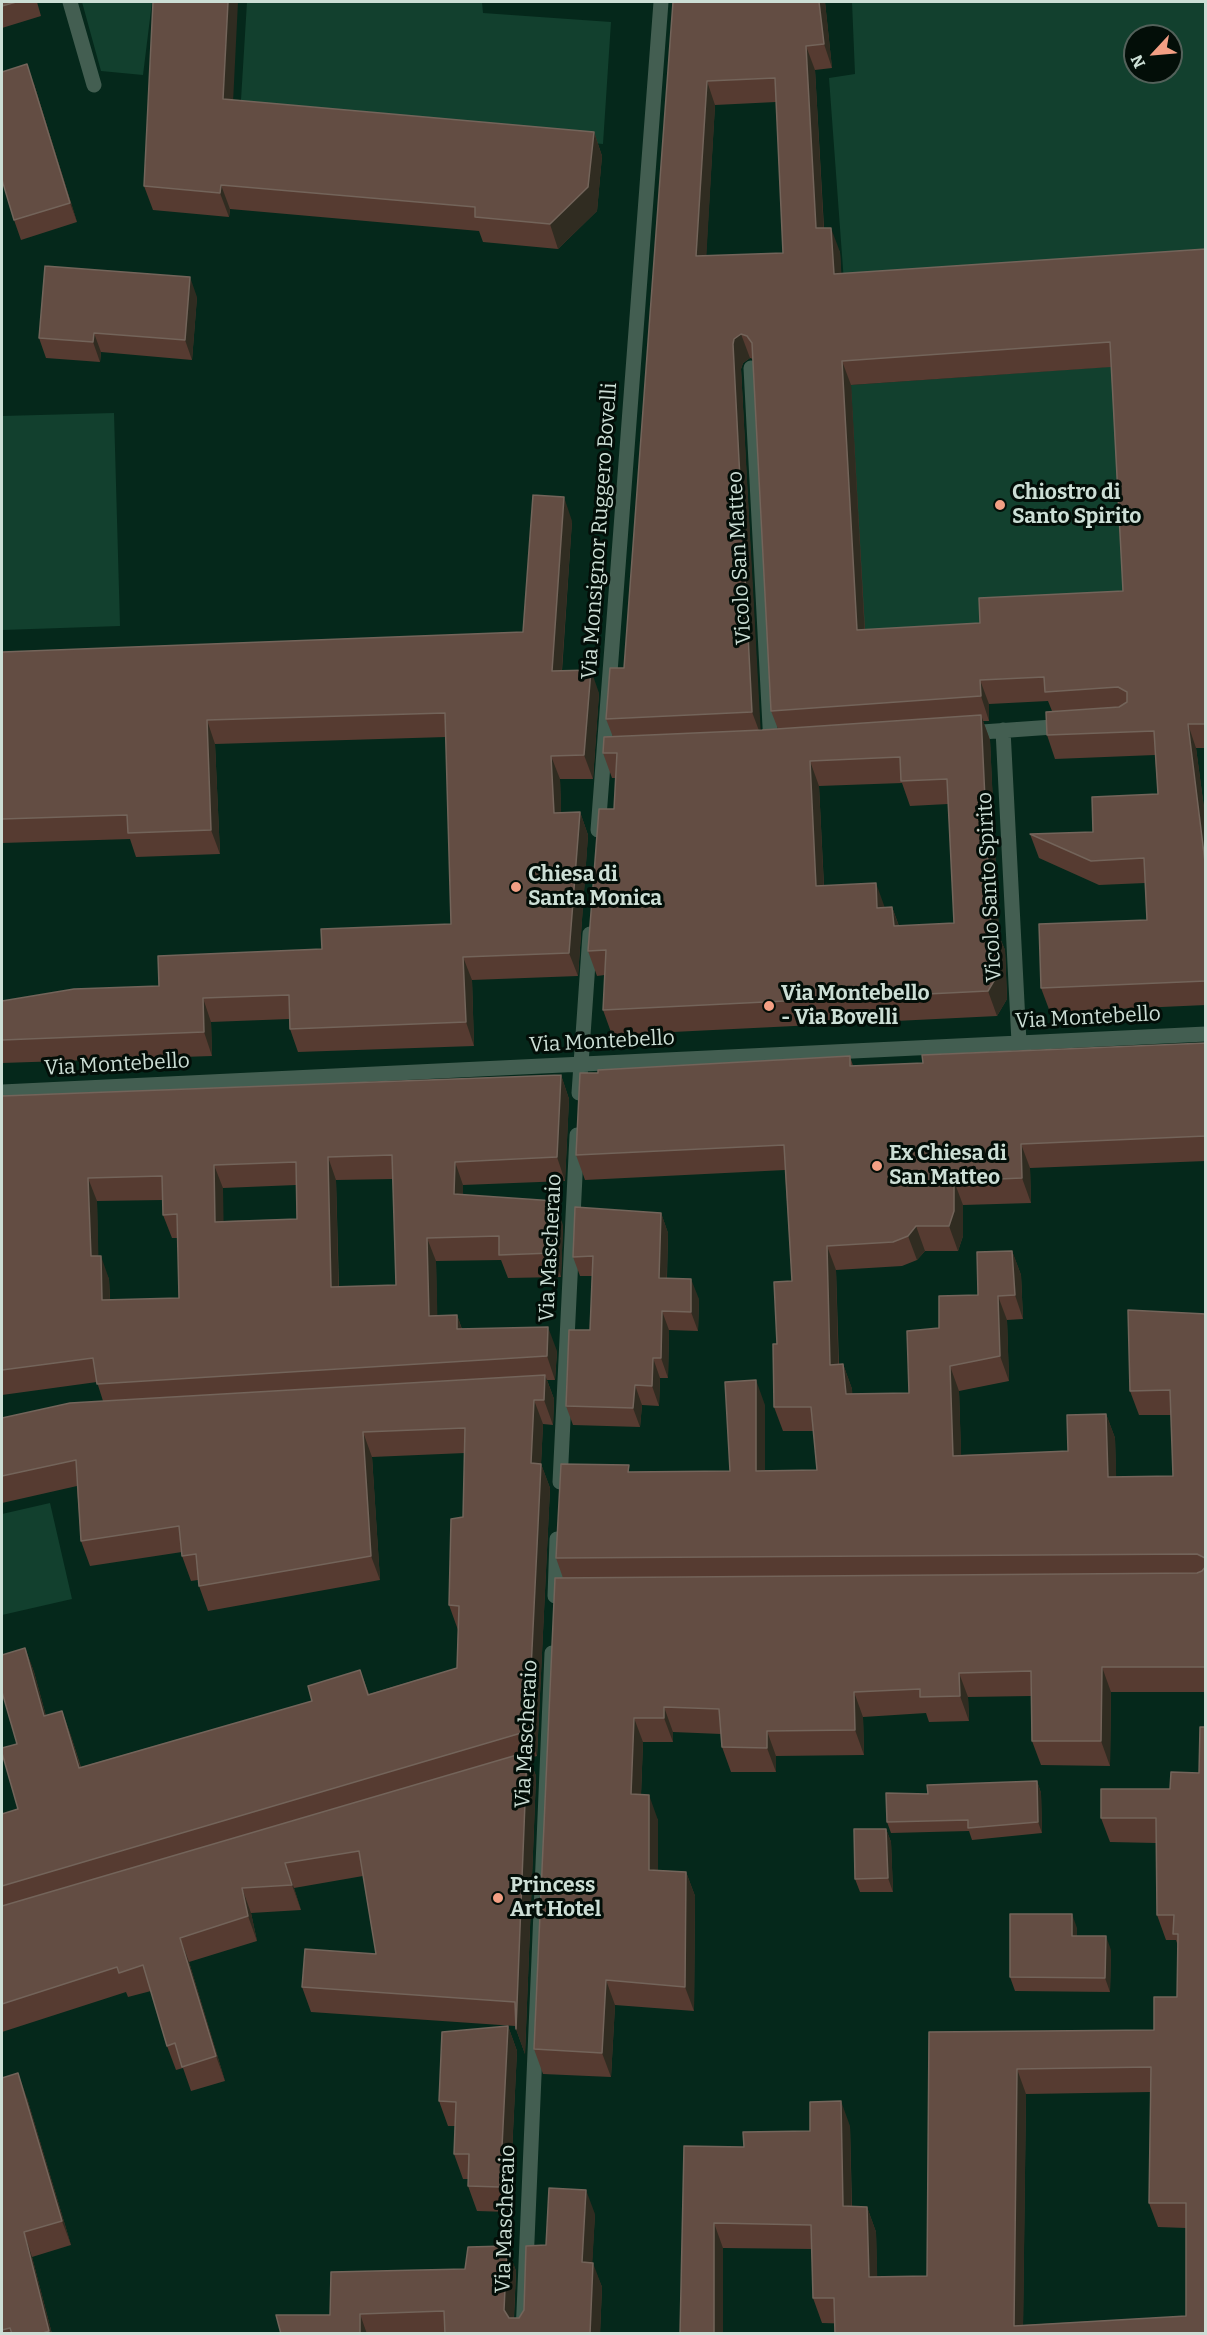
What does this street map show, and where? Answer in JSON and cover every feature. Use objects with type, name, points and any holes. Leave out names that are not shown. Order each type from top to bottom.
[{"type":"street","points":[[70,2],[94,86]]},
{"type":"street","name":"Via Monsignor Ruggero Bovelli","points":[[597,846],[610,753],[661,2]]},
{"type":"street","name":"Vicolo San Matteo","points":[[751,368],[771,745]]},
{"type":"street","points":[[957,733],[1082,725]]},
{"type":"street","name":"Vicolo Santo Spirito","points":[[1003,730],[1019,1042]]},
{"type":"street","points":[[581,1064],[592,915]]},
{"type":"street","name":"Via Montebello","points":[[2,1092],[1206,1034]]},
{"type":"street","name":"Via Mascheraio","points":[[559,1503],[559,1390],[581,1064]]},
{"type":"street","points":[[554,1616],[561,1593],[558,1525]]},
{"type":"street","name":"Via Mascheraio","points":[[522,2334],[540,1764],[552,1639]]},
{"type":"green space","points":[[82,2],[152,2],[143,75],[101,71]]},
{"type":"green space","points":[[247,2],[482,2],[483,13],[611,22],[603,144],[240,116]]},
{"type":"green space","points":[[852,2],[1205,2],[1205,272],[845,296],[829,78],[855,74]]},
{"type":"green space","points":[[1119,366],[1132,615],[866,654],[851,385]]},
{"type":"green space","points":[[114,413],[120,626],[2,630],[2,416]]},
{"type":"green space","points":[[50,1503],[72,1599],[2,1615],[2,1514]]},
{"type":"building","points":[[2,2],[16,2],[2,6]]},
{"type":"building","points":[[153,2],[228,2],[223,99],[594,132],[588,187],[550,224],[475,217],[475,207],[221,185],[220,193],[144,186]]},
{"type":"building","points":[[673,2],[819,2],[824,44],[806,46],[816,228],[831,228],[834,274],[1206,249],[1206,724],[1188,724],[1206,870],[1206,981],[1041,988],[1039,924],[1147,920],[1144,858],[1091,861],[1030,834],[1093,832],[1092,797],[1158,794],[1154,731],[1047,735],[1046,712],[1119,707],[1127,702],[1127,692],[1118,687],[1045,692],[1044,677],[980,680],[981,696],[771,711],[752,343],[747,336],[741,334],[734,339],[733,344],[752,712],[606,719],[610,668],[624,668]],"holes":[[[775,78],[783,253],[696,256],[707,81]],[[1110,342],[1123,591],[979,598],[980,623],[857,630],[842,361]]]},
{"type":"building","points":[[27,64],[70,203],[14,220],[2,180],[2,72]]},
{"type":"building","points":[[45,266],[190,277],[185,340],[94,333],[93,342],[39,338]]},
{"type":"building","points":[[533,495],[564,497],[552,671],[591,670],[584,755],[551,756],[554,813],[580,812],[569,953],[463,957],[466,1022],[290,1029],[289,995],[203,998],[204,1032],[2,1040],[2,1001],[74,989],[159,986],[158,956],[322,949],[321,929],[451,924],[445,713],[207,720],[211,830],[128,833],[127,815],[2,819],[2,652],[523,632]]},
{"type":"building","points":[[981,715],[991,925],[995,925],[998,974],[988,991],[603,1010],[606,950],[588,951],[599,809],[614,809],[617,753],[603,753],[604,737],[762,730]],"holes":[[[900,757],[901,781],[947,779],[954,923],[894,926],[892,907],[877,908],[876,883],[816,886],[810,761]]]},
{"type":"building","points":[[1206,1043],[1206,1136],[1021,1144],[1022,1178],[954,1181],[954,1211],[949,1226],[916,1226],[908,1236],[893,1242],[827,1246],[830,1365],[843,1364],[846,1394],[909,1393],[907,1331],[939,1328],[939,1296],[978,1295],[977,1252],[1012,1251],[1015,1295],[998,1296],[1000,1356],[950,1366],[953,1456],[1068,1451],[1067,1415],[1106,1414],[1108,1477],[1173,1476],[1170,1390],[1130,1391],[1128,1310],[1206,1314],[1206,1560],[1197,1554],[556,1558],[561,1464],[629,1465],[628,1472],[730,1471],[725,1382],[756,1380],[756,1471],[817,1470],[811,1407],[774,1407],[773,1344],[777,1344],[774,1282],[792,1281],[784,1145],[576,1155],[580,1073],[598,1073],[598,1070],[850,1056],[850,1066],[923,1063],[922,1055]]},
{"type":"building","points":[[561,1075],[557,1157],[455,1162],[454,1194],[555,1201],[552,1253],[499,1255],[499,1236],[427,1238],[429,1316],[457,1315],[457,1329],[548,1327],[547,1356],[97,1384],[93,1358],[2,1370],[2,1096]],"holes":[[[392,1155],[396,1285],[331,1287],[328,1157]],[[296,1162],[297,1219],[215,1222],[214,1165]],[[162,1176],[163,1215],[177,1214],[179,1298],[102,1300],[101,1256],[91,1256],[88,1178]]]},
{"type":"building","points":[[575,1207],[661,1213],[659,1278],[691,1279],[691,1312],[662,1311],[661,1358],[653,1358],[652,1386],[635,1385],[633,1408],[566,1406],[569,1330],[590,1330],[593,1256],[573,1257]]},
{"type":"building","points":[[545,1375],[544,1400],[534,1400],[531,1463],[541,1464],[528,1731],[2,1886],[2,1814],[18,1809],[2,1753],[2,1748],[17,1744],[2,1692],[2,1655],[25,1648],[44,1716],[62,1711],[79,1768],[312,1701],[308,1686],[360,1670],[368,1695],[457,1668],[459,1606],[449,1605],[451,1519],[463,1517],[465,1428],[363,1432],[371,1556],[199,1586],[196,1554],[182,1556],[179,1526],[81,1541],[76,1460],[2,1476],[2,1418],[70,1403]]},
{"type":"building","points":[[1206,1566],[1206,1667],[1102,1667],[1101,1741],[1032,1741],[1031,1671],[959,1673],[960,1696],[920,1697],[920,1689],[854,1692],[855,1730],[767,1731],[767,1748],[722,1747],[719,1709],[664,1707],[664,1718],[634,1718],[631,1794],[649,1795],[649,1870],[686,1872],[685,1987],[606,1980],[602,2053],[534,2049],[555,1578],[1197,1573]]},
{"type":"building","points":[[1206,1674],[1206,2334],[835,2334],[834,2298],[813,2298],[811,2225],[714,2223],[714,2334],[680,2334],[684,2146],[744,2147],[743,2132],[810,2131],[810,2102],[841,2101],[843,2206],[867,2207],[869,2277],[927,2276],[929,2032],[1154,2030],[1154,1997],[1177,1997],[1178,1934],[1173,1934],[1174,1915],[1157,1915],[1156,1818],[1101,1818],[1101,1789],[1170,1789],[1171,1772],[1199,1773],[1200,1727],[1205,1727]],"holes":[[[1151,2067],[1149,2203],[1186,2203],[1186,2316],[1014,2326],[1017,2069]]]},
{"type":"building","points":[[527,1752],[516,2029],[515,2002],[302,1987],[305,1949],[376,1954],[359,1851],[285,1863],[292,1885],[242,1888],[248,1916],[180,1938],[216,2056],[182,2067],[175,2043],[167,2046],[143,1965],[119,1973],[117,1967],[2,2004],[2,1906]]},
{"type":"building","points":[[1037,1781],[1038,1822],[968,1828],[968,1820],[887,1822],[886,1793],[928,1794],[927,1785]]},
{"type":"building","points":[[854,1829],[886,1829],[888,1878],[855,1879]]},
{"type":"building","points":[[1010,1914],[1072,1914],[1072,1936],[1106,1936],[1105,1978],[1010,1977]]},
{"type":"building","points":[[508,2026],[500,2187],[468,2186],[469,2154],[454,2154],[456,2102],[439,2101],[442,2032]]},
{"type":"building","points":[[18,2073],[62,2221],[24,2232],[49,2331],[40,2334],[12,2334],[10,2328],[2,2330],[2,2078]]},
{"type":"building","points":[[549,2188],[586,2190],[582,2262],[593,2263],[590,2334],[445,2334],[444,2311],[360,2314],[360,2334],[281,2334],[276,2315],[330,2315],[331,2272],[465,2269],[468,2247],[507,2246],[504,2310],[509,2318],[519,2318],[524,2310],[526,2246],[546,2245]]},
{"type":"place","name":"Chiostro di Santo Spirito","points":[[1000,505]]},
{"type":"place","name":"Chiesa di Santa Monica","points":[[516,887]]},
{"type":"place","name":"Via Montebello - Via Bovelli","points":[[769,1006]]},
{"type":"place","name":"Ex Chiesa di San Matteo","points":[[877,1166]]},
{"type":"place","name":"Princess Art Hotel","points":[[498,1898]]}]
